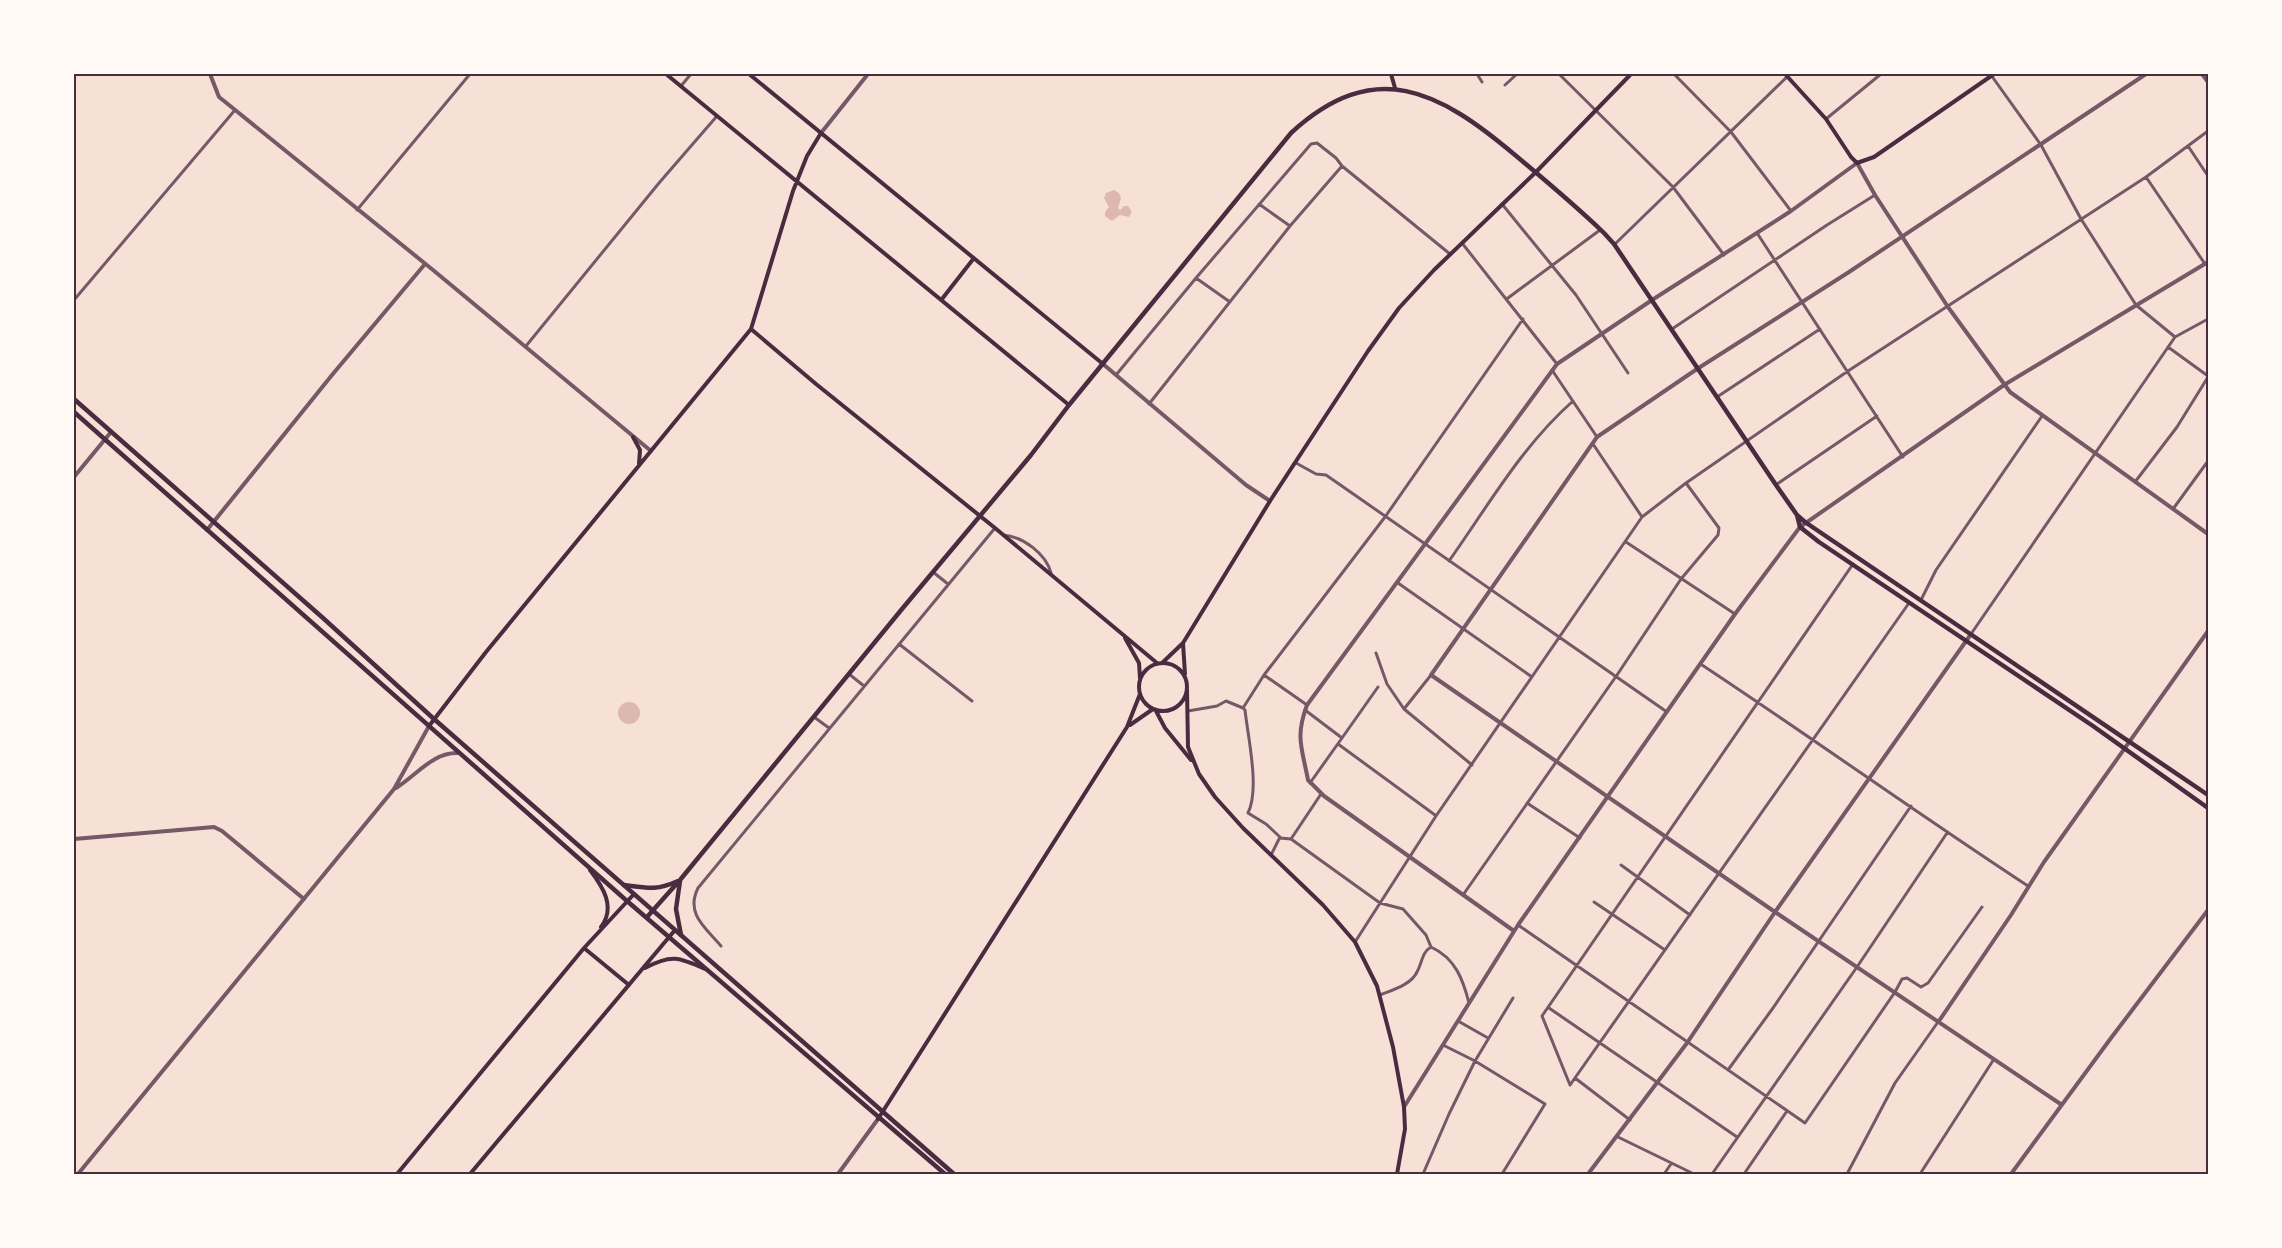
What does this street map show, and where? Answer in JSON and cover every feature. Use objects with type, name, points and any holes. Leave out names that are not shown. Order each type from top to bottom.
[{"type":"main road","points":[[666,74],[1069,405]]},
{"type":"main road","points":[[749,74],[1103,364]]},
{"type":"main road","points":[[1391,74],[1395,88]]},
{"type":"main road","points":[[1139,682],[1145,670],[1160,663],[1183,643],[1270,501],[1352,374],[1411,293],[1536,172],[1631,74]]},
{"type":"main road","points":[[1787,74],[1826,119],[1857,163],[1874,157],[1993,74]]},
{"type":"main road","points":[[647,917],[1031,455],[1069,405],[1291,133],[1310,115],[1336,100],[1369,89],[1395,88],[1441,101],[1457,110],[1536,172],[1600,230],[1614,244],[1776,485],[1797,515],[1805,522],[2208,795]]},
{"type":"main road","points":[[429,726],[486,651],[751,328],[780,229],[797,181],[807,156],[821,133]]},
{"type":"main road","points":[[942,299],[974,258]]},
{"type":"main road","points":[[751,328],[816,384],[995,528],[1123,635],[1160,663],[1177,668],[1186,681]]},
{"type":"main road","points":[[74,399],[434,719],[954,1174]]},
{"type":"main road","points":[[74,412],[627,901],[878,1119],[945,1174]]},
{"type":"main road","points":[[633,437],[640,452],[638,467]]},
{"type":"main road","points":[[1797,515],[1800,527],[2208,808]]},
{"type":"main road","points":[[878,1119],[1134,715],[1140,694],[1139,663],[1123,635]]},
{"type":"main road","points":[[1183,643],[1188,747],[1193,763]]},
{"type":"main road","points":[[1127,728],[1154,710],[1166,711],[1178,706],[1187,689]]},
{"type":"main road","points":[[1140,694],[1193,763],[1215,797],[1323,905],[1355,942],[1366,962],[1380,995],[1393,1047],[1404,1107],[1405,1129],[1397,1174]]},
{"type":"main road","points":[[586,864],[604,889],[608,911],[605,922],[589,943]]},
{"type":"main road","points":[[624,885],[654,889],[663,888],[680,880]]},
{"type":"main road","points":[[680,880],[676,899],[681,935]]},
{"type":"main road","points":[[397,1174],[584,948],[634,894]]},
{"type":"main road","points":[[470,1174],[675,930]]},
{"type":"main road","points":[[584,948],[629,984]]},
{"type":"main road","points":[[641,969],[665,958],[682,958],[707,970]]},
{"type":"street","points":[[210,74],[219,97],[426,264],[651,451]]},
{"type":"street","points":[[357,210],[470,74]]},
{"type":"street","points":[[681,86],[691,74]]},
{"type":"street","points":[[821,133],[868,74]]},
{"type":"street","points":[[1477,74],[1482,82]]},
{"type":"street","points":[[1505,85],[1517,74]]},
{"type":"street","points":[[1559,74],[1673,187],[1724,255]]},
{"type":"street","points":[[1674,74],[1731,132],[1791,212]]},
{"type":"street","points":[[1614,244],[1731,132],[1787,74]]},
{"type":"street","points":[[1826,119],[1881,74]]},
{"type":"street","points":[[1993,74],[2041,145],[2081,219],[2136,305],[2175,337]]},
{"type":"street","points":[[1404,709],[1464,629],[1598,437],[1697,369],[1803,302],[2146,74]]},
{"type":"street","points":[[2202,74],[2208,82]]},
{"type":"street","points":[[74,300],[235,110]]},
{"type":"street","points":[[526,346],[659,183],[717,116]]},
{"type":"street","points":[[1355,942],[1436,816],[1642,517],[1686,483],[1848,371],[2146,177],[2208,131]]},
{"type":"street","points":[[1116,375],[1311,144],[1317,143],[1336,158],[1342,166],[1450,254]]},
{"type":"street","points":[[2188,146],[2208,176]]},
{"type":"street","points":[[1514,931],[1321,794],[1310,783],[1299,734],[1306,708],[1557,364],[1652,300],[1791,212],[1857,163],[1875,195],[1948,307],[2004,385],[2094,454],[2208,534]]},
{"type":"street","points":[[1149,404],[1290,226],[1342,166]]},
{"type":"street","points":[[1404,1107],[1518,925],[1736,614],[1800,527],[2004,385],[2207,263],[2146,177]]},
{"type":"street","points":[[1672,329],[1875,195]]},
{"type":"street","points":[[1259,204],[1290,226]]},
{"type":"street","points":[[1502,204],[1576,295],[1628,373]]},
{"type":"street","points":[[1508,298],[1600,230]]},
{"type":"street","points":[[1757,233],[1903,457]]},
{"type":"street","points":[[1462,242],[1508,298],[1557,364]]},
{"type":"street","points":[[207,530],[332,375],[426,264]]},
{"type":"street","points":[[1196,278],[1230,302]]},
{"type":"street","points":[[1469,1003],[1464,982],[1456,967],[1431,947],[1426,935],[1403,909],[1380,903],[1291,839],[1280,838],[1266,824],[1248,813],[1253,802],[1243,708],[1264,675],[1385,517],[1523,319]]},
{"type":"street","points":[[1588,1174],[1687,1043],[1775,912],[1971,634],[2175,337],[2208,319]]},
{"type":"street","points":[[1716,397],[1821,329]]},
{"type":"street","points":[[2135,482],[2177,427],[2208,376],[2168,347]]},
{"type":"street","points":[[1103,364],[1246,485],[1270,501]]},
{"type":"street","points":[[1552,370],[1598,437]]},
{"type":"street","points":[[1449,561],[1533,441],[1573,401]]},
{"type":"street","points":[[1776,485],[1877,416]]},
{"type":"street","points":[[1921,600],[1936,570],[2042,416]]},
{"type":"street","points":[[74,477],[111,432]]},
{"type":"street","points":[[1592,443],[1642,517]]},
{"type":"street","points":[[2173,509],[2208,461]]},
{"type":"street","points":[[1296,463],[1316,474],[1326,475],[1424,545],[1617,675],[1667,712]]},
{"type":"street","points":[[1463,894],[1617,675],[1681,579],[1719,532],[1686,483]]},
{"type":"street","points":[[722,946],[700,923],[693,909],[693,899],[698,888],[995,528]]},
{"type":"street","points":[[1003,535],[1025,542],[1033,548],[1048,562],[1051,575]]},
{"type":"street","points":[[1626,542],[1736,614]]},
{"type":"street","points":[[1853,564],[1542,1016],[1570,1084],[1910,603]]},
{"type":"street","points":[[933,572],[948,584]]},
{"type":"street","points":[[1398,583],[1532,677]]},
{"type":"street","points":[[1847,1174],[1895,1083],[2011,915],[2028,886],[2208,631]]},
{"type":"street","points":[[899,644],[972,701]]},
{"type":"street","points":[[1376,653],[1387,684],[1404,709],[1472,765]]},
{"type":"street","points":[[1702,665],[2028,886]]},
{"type":"street","points":[[849,674],[865,687]]},
{"type":"street","points":[[1264,675],[1342,738]]},
{"type":"street","points":[[1431,675],[1817,941],[2062,1106]]},
{"type":"street","points":[[1310,783],[1378,687]]},
{"type":"street","points":[[1187,712],[1216,706],[1226,701],[1243,708]]},
{"type":"street","points":[[814,717],[829,729]]},
{"type":"street","points":[[78,1174],[394,789],[429,726]]},
{"type":"street","points":[[1338,744],[1436,816]]},
{"type":"street","points":[[394,789],[442,755],[459,753]]},
{"type":"street","points":[[1291,839],[1321,794]]},
{"type":"street","points":[[1527,803],[1580,838]]},
{"type":"street","points":[[1728,1070],[1911,806]]},
{"type":"street","points":[[74,839],[214,827],[222,831],[304,899]]},
{"type":"street","points":[[1712,1174],[1857,967],[1947,833]]},
{"type":"street","points":[[1271,855],[1280,838]]},
{"type":"street","points":[[1621,865],[1690,915]]},
{"type":"street","points":[[1594,902],[1665,950]]},
{"type":"street","points":[[1518,925],[1803,1122],[1808,1121],[1902,979],[1905,978],[1921,987],[1928,983],[1982,907]]},
{"type":"street","points":[[2011,1174],[2110,1038],[2208,910]]},
{"type":"street","points":[[1380,995],[1410,982],[1417,974],[1425,951],[1431,947]]},
{"type":"street","points":[[1423,1174],[1475,1061],[1513,998]]},
{"type":"street","points":[[1549,1008],[1737,1137]]},
{"type":"street","points":[[1458,1021],[1488,1038]]},
{"type":"street","points":[[1443,1045],[1475,1061],[1545,1104],[1502,1174]]},
{"type":"street","points":[[1920,1174],[1994,1059]]},
{"type":"street","points":[[1575,1078],[1630,1120]]},
{"type":"street","points":[[1744,1174],[1787,1111]]},
{"type":"street","points":[[838,1174],[878,1119]]},
{"type":"street","points":[[1618,1137],[1695,1174]]},
{"type":"street","points":[[1664,1174],[1671,1164]]},
{"type":"shaded area","points":[[1114,190],[1121,198],[1118,208],[1120,210],[1128,206],[1132,212],[1129,217],[1120,215],[1112,221],[1105,216],[1109,207],[1104,198],[1106,193]]},
{"type":"shaded area","points":[[625,702],[633,702],[640,709],[640,717],[633,724],[625,724],[618,717],[618,709]]}]
